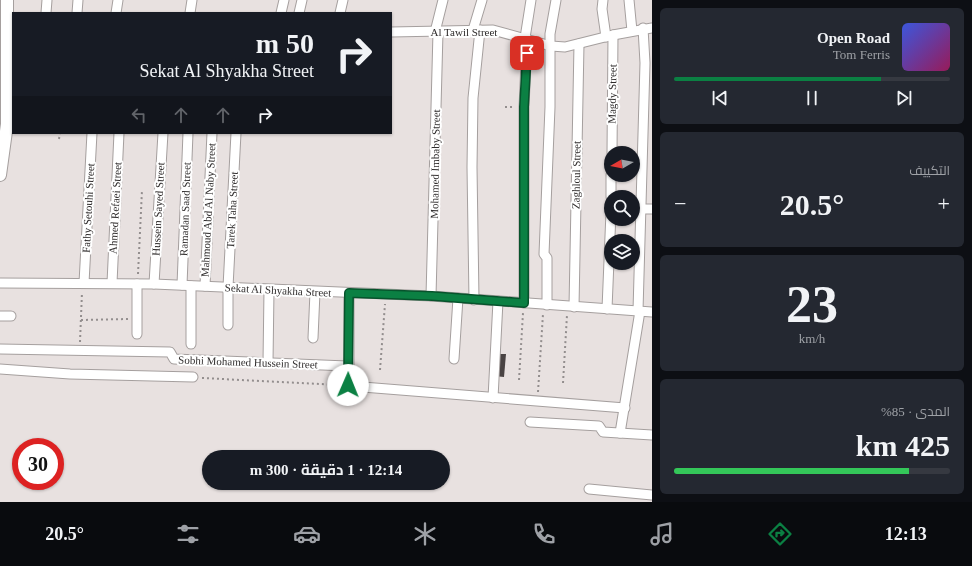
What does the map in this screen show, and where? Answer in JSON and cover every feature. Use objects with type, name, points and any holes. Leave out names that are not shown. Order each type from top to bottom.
[{"type":"street","points":[[0,175],[6,124],[7,0]]},
{"type":"street","points":[[46,12],[47,0]]},
{"type":"street","points":[[77,12],[78,0]]},
{"type":"street","points":[[116,12],[118,0]]},
{"type":"street","points":[[190,12],[192,0]]},
{"type":"street","points":[[281,12],[284,0]]},
{"type":"street","points":[[299,12],[302,0]]},
{"type":"street","points":[[340,12],[343,0]]},
{"type":"street","name":"Mohamed Imbaby Street","points":[[432,296],[437,32],[443,0]]},
{"type":"street","points":[[474,300],[472,167],[473,98],[477,30],[482,0]]},
{"type":"street","points":[[524,303],[524,107],[526,38],[531,0]]},
{"type":"street","points":[[545,305],[547,258],[544,254],[551,23],[556,0]]},
{"type":"street","name":"Magdy Street","points":[[604,0],[602,9],[609,36],[612,146]]},
{"type":"street","points":[[629,0],[632,31]]},
{"type":"street","points":[[638,190],[648,107],[645,63],[648,28]]},
{"type":"street","name":"Al Tawil Street","points":[[392,32],[477,30],[504,32],[551,46],[565,47],[648,28]]},
{"type":"street","name":"Zaghloul Street","points":[[571,306],[579,44]]},
{"type":"street","name":"Fathy Setouhi Street","points":[[83,283],[92,134]]},
{"type":"street","name":"Ahmed Refaei Street","points":[[112,283],[119,134]]},
{"type":"street","name":"Hussein Sayed Street","points":[[154,284],[163,134]]},
{"type":"street","name":"Ramadan Saad Street","points":[[188,134],[186,286],[191,344]]},
{"type":"street","name":"Mahmoud Abd Al Naby Street","points":[[205,286],[212,134]]},
{"type":"street","name":"Tarek Taha Street","points":[[228,325],[228,287],[236,134]]},
{"type":"street","points":[[640,209],[652,209]]},
{"type":"street","points":[[607,309],[610,226]]},
{"type":"street","points":[[620,433],[639,311],[636,226]]},
{"type":"street","name":"Sekat Al Shyakha Street","points":[[0,283],[154,284],[432,296],[652,312]]},
{"type":"street","points":[[137,284],[137,334]]},
{"type":"street","points":[[268,362],[269,290]]},
{"type":"street","points":[[313,338],[315,292]]},
{"type":"street","points":[[349,293],[348,385],[625,408]]},
{"type":"street","points":[[454,359],[458,298]]},
{"type":"street","points":[[493,398],[498,301]]},
{"type":"street","points":[[0,316],[12,316]]},
{"type":"street","name":"Sobhi Mohamed Hussein Street","points":[[0,350],[170,352],[174,360],[268,362],[349,367]]},
{"type":"street","points":[[0,369],[70,374],[194,377]]},
{"type":"street","points":[[530,422],[599,426],[602,432],[652,435]]},
{"type":"street","points":[[589,489],[652,495]]},
{"type":"street","points":[[631,502],[632,492]]},
{"type":"path","points":[[59,139],[60,134]]},
{"type":"path","points":[[137,284],[142,190]]},
{"type":"path","points":[[79,351],[83,283]]},
{"type":"path","points":[[380,370],[386,295]]},
{"type":"path","points":[[519,380],[524,303]]},
{"type":"path","points":[[537,401],[545,305]]},
{"type":"path","points":[[563,383],[571,306]]},
{"type":"path","points":[[81,320],[137,319]]},
{"type":"path","points":[[194,377],[348,385]]},
{"type":"building","points":[[496,354],[506,354],[504,377],[494,376]]},
{"type":"route","points":[[348,385],[349,293],[432,296],[524,303],[524,107],[527,53]]}]
